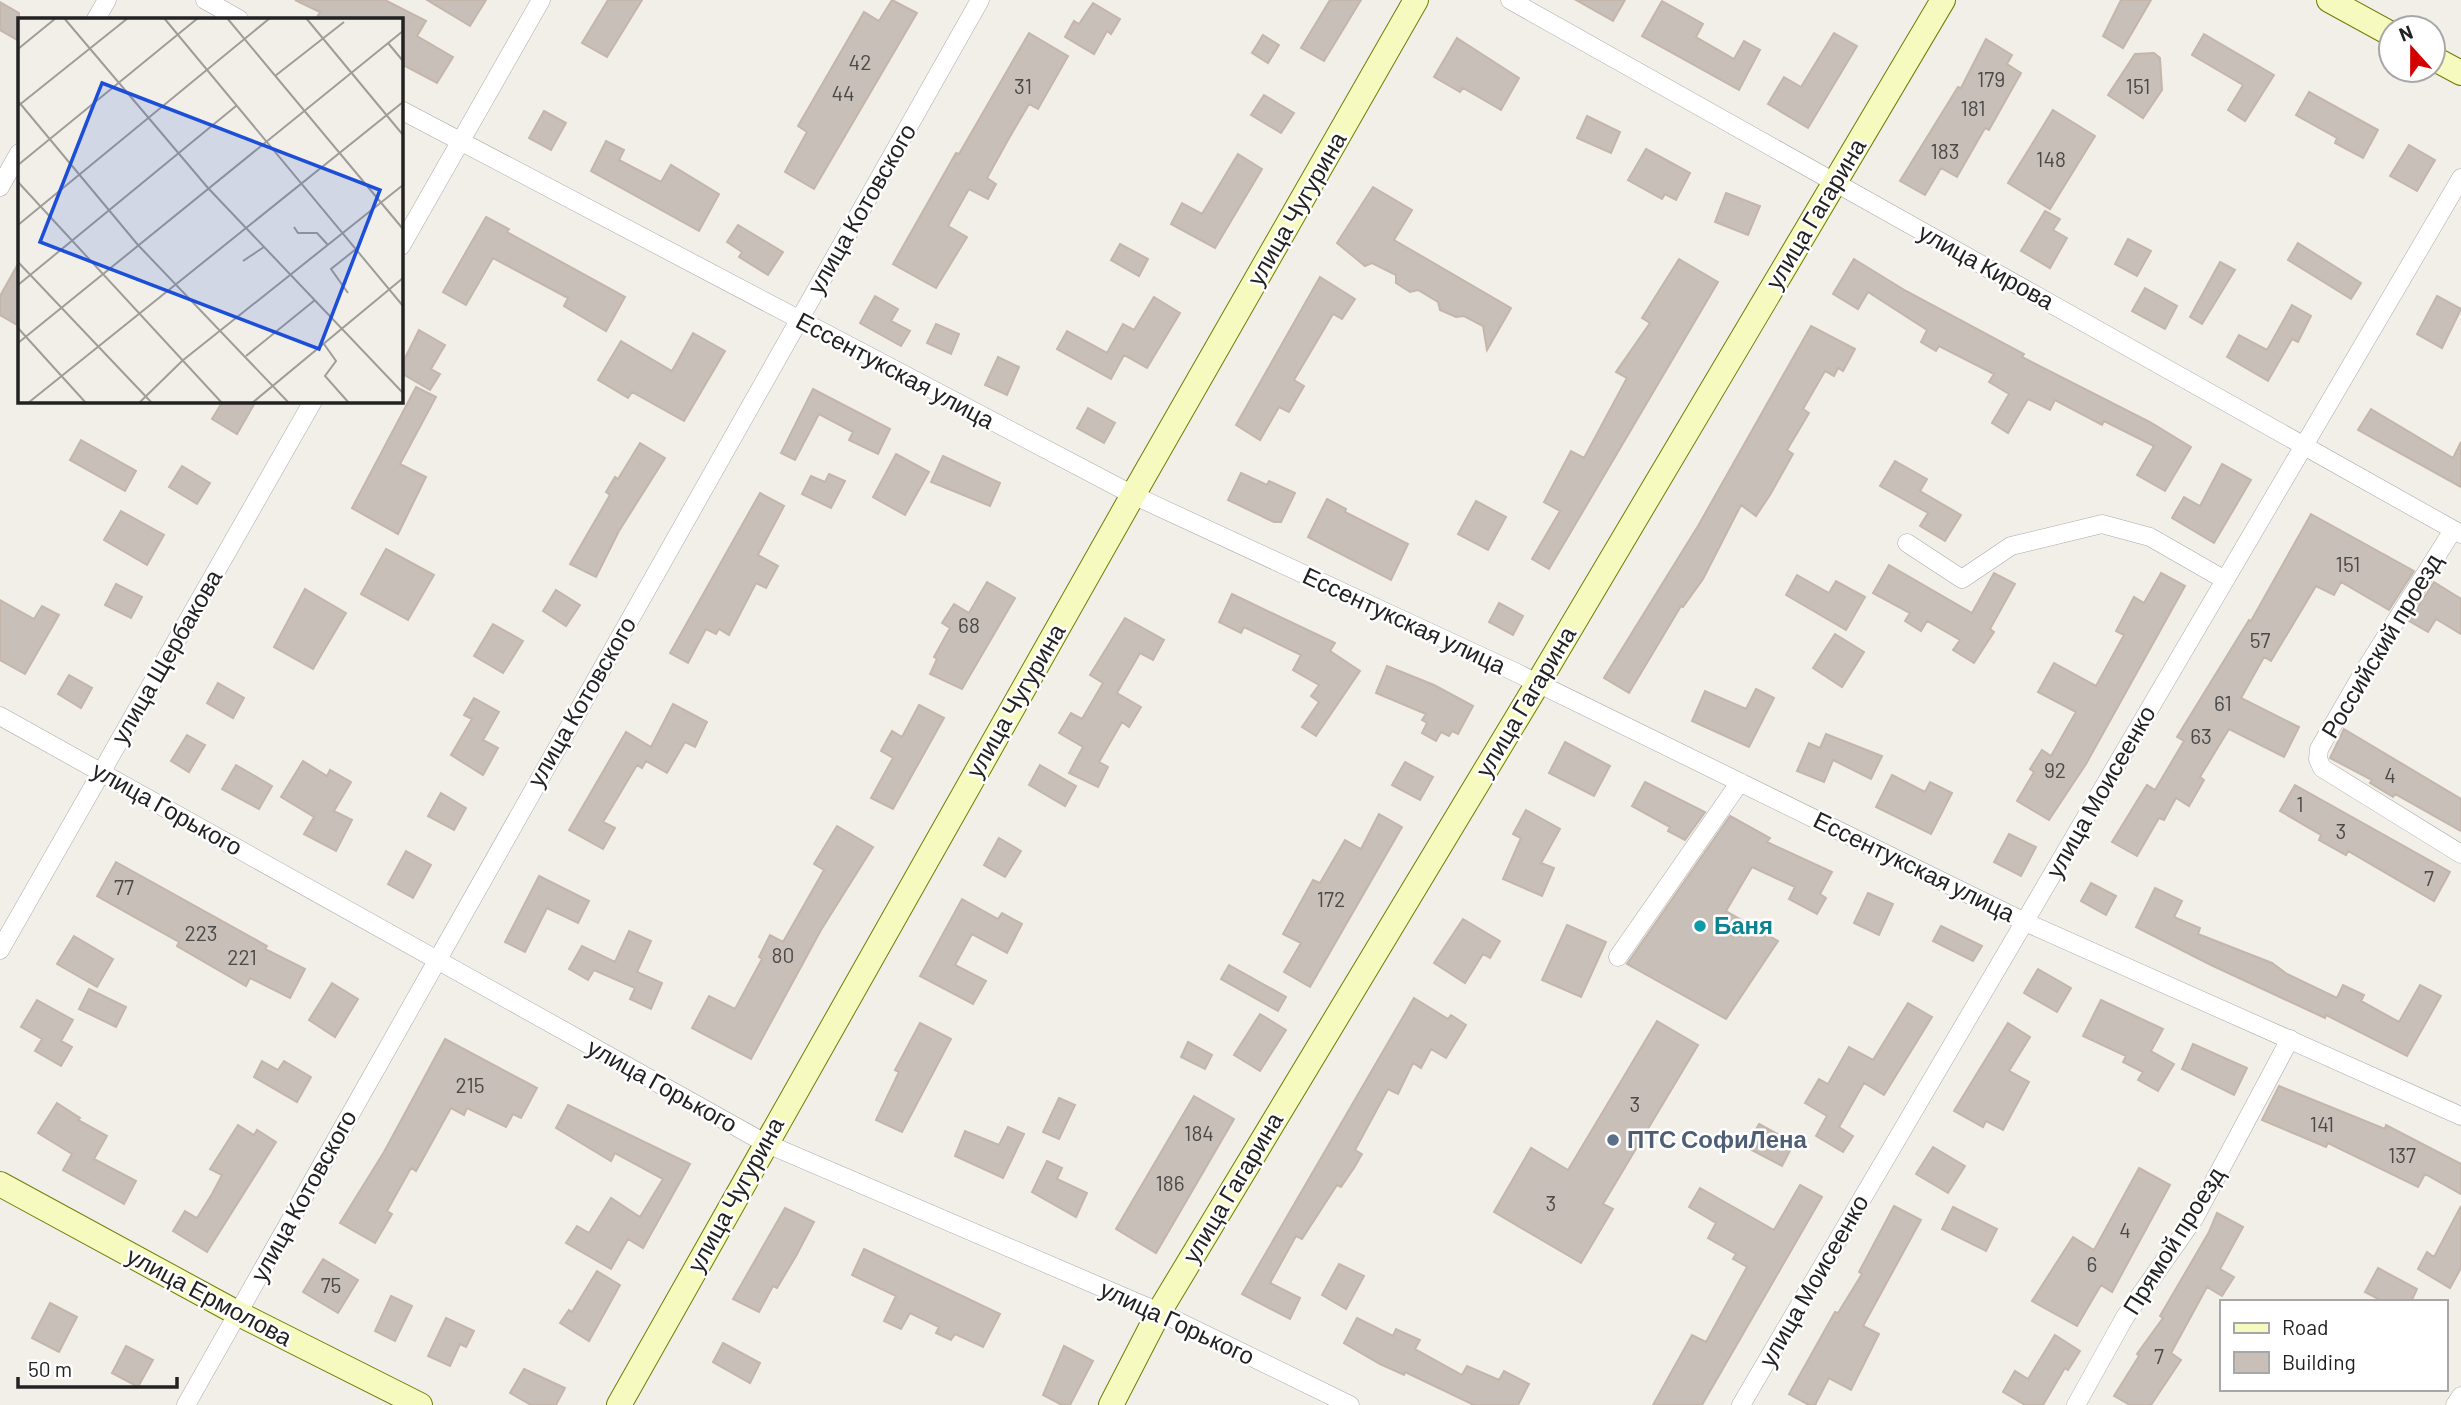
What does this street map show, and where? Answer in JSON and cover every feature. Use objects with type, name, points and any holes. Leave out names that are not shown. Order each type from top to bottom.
[{"type":"street","points":[[97,18],[107,0]]},
{"type":"street","points":[[205,0],[237,18]]},
{"type":"street","points":[[402,244],[541,0]]},
{"type":"street","name":"улица Котовского","points":[[186,1405],[980,0]]},
{"type":"street","name":"улица Чугурина","points":[[619,1405],[765,1143],[1416,0]]},
{"type":"street","name":"улица Кирова","points":[[1510,0],[2457,532]]},
{"type":"street","name":"улица Гагарина","points":[[1111,1405],[1158,1312],[1538,683],[1943,0]]},
{"type":"street","points":[[2329,0],[2377,26]]},
{"type":"street","name":"Ессентукская улица","points":[[402,111],[459,144],[1133,495],[1538,683],[2025,922],[2461,1116]]},
{"type":"street","points":[[0,187],[18,155]]},
{"type":"street","name":"улица Моисеенко","points":[[1741,1405],[2461,178]]},
{"type":"street","name":"улица Щербакова","points":[[0,950],[312,402]]},
{"type":"street","points":[[1907,543],[1962,579],[2011,546],[2102,524],[2122,527],[2150,537],[2225,580]]},
{"type":"street","name":"Российский проезд","points":[[2457,532],[2363,673],[2319,749],[2318,759],[2322,768],[2461,854]]},
{"type":"street","name":"улица Горького","points":[[0,716],[765,1143],[1158,1312],[1350,1405]]},
{"type":"street","points":[[1618,957],[1740,782]]},
{"type":"street","name":"Прямой проезд","points":[[2076,1405],[2125,1317],[2195,1217],[2290,1040]]},
{"type":"street","name":"улица Ермолова","points":[[0,1184],[239,1314],[420,1405]]},
{"type":"street","points":[[2455,1405],[2461,1395]]},
{"type":"building","points":[[295,0],[385,0],[426,21],[417,36],[453,57],[437,83],[402,65],[402,18],[317,18],[320,12]]},
{"type":"building","points":[[427,0],[486,0],[470,26]]},
{"type":"building","points":[[608,0],[642,0],[607,57],[582,43]]},
{"type":"building","points":[[892,0],[917,13],[814,189],[785,172],[807,132],[798,126],[864,12],[879,21]]},
{"type":"building","points":[[1330,0],[1361,0],[1324,61],[1301,48]]},
{"type":"building","points":[[1576,0],[1625,0],[1613,21]]},
{"type":"building","points":[[2121,0],[2151,0],[2123,48],[2103,36]]},
{"type":"building","points":[[1662,1],[1703,24],[1696,37],[1734,59],[1744,41],[1760,50],[1739,90],[1642,36]]},
{"type":"building","points":[[0,2],[19,13],[18,40],[0,30]]},
{"type":"building","points":[[1093,3],[1120,19],[1111,34],[1107,31],[1094,54],[1065,37],[1074,21],[1079,24]]},
{"type":"building","points":[[1029,33],[1068,56],[1038,109],[1029,104],[1008,140],[987,178],[996,184],[988,199],[969,189],[948,226],[967,237],[936,288],[893,264]]},
{"type":"building","points":[[1834,33],[1857,46],[1808,128],[1768,104],[1784,77],[1801,87]]},
{"type":"building","points":[[2204,34],[2274,75],[2245,121],[2228,110],[2243,85],[2192,55]]},
{"type":"building","points":[[1263,35],[1279,45],[1268,63],[1252,53]]},
{"type":"building","points":[[1457,38],[1519,78],[1501,110],[1463,88],[1460,92],[1434,77]]},
{"type":"building","points":[[1986,39],[2012,55],[2007,64],[2021,73],[1989,130],[1985,128],[1957,177],[1941,168],[1925,195],[1900,181],[1958,87],[1961,88]]},
{"type":"building","points":[[2154,53],[2160,58],[2162,90],[2143,118],[2108,95],[2135,54]]},
{"type":"building","points":[[2309,92],[2378,130],[2363,158],[2335,143],[2337,138],[2296,115]]},
{"type":"building","points":[[1264,95],[1294,113],[1281,133],[1251,115]]},
{"type":"building","points":[[2053,110],[2095,136],[2050,209],[2008,183]]},
{"type":"building","points":[[544,111],[566,123],[551,150],[529,138]]},
{"type":"building","points":[[1587,116],[1620,132],[1611,153],[1577,138]]},
{"type":"building","points":[[606,141],[624,150],[619,160],[661,182],[671,165],[719,194],[699,231],[591,171]]},
{"type":"building","points":[[2409,145],[2435,160],[2417,191],[2390,176]]},
{"type":"building","points":[[1646,149],[1690,173],[1676,200],[1665,194],[1662,199],[1628,180]]},
{"type":"building","points":[[1238,154],[1262,169],[1215,248],[1171,224],[1182,203],[1202,214]]},
{"type":"building","points":[[1373,187],[1412,210],[1394,240],[1511,308],[1487,350],[1483,326],[1464,316],[1456,317],[1440,310],[1438,302],[1418,290],[1410,292],[1396,283],[1396,275],[1372,263],[1365,266],[1337,243]]},
{"type":"building","points":[[1726,193],[1760,206],[1748,235],[1715,222]]},
{"type":"building","points":[[2045,211],[2060,219],[2053,230],[2067,238],[2050,268],[2021,251]]},
{"type":"building","points":[[486,217],[509,229],[507,232],[625,297],[606,331],[564,306],[568,298],[493,258],[466,305],[443,292]]},
{"type":"building","points":[[738,225],[783,252],[768,275],[739,257],[742,252],[727,242]]},
{"type":"building","points":[[2128,239],[2151,251],[2137,276],[2115,264]]},
{"type":"building","points":[[2298,243],[2361,283],[2351,299],[2288,260]]},
{"type":"building","points":[[1120,244],[1148,259],[1139,276],[1111,260]]},
{"type":"building","points":[[1679,259],[1718,282],[1549,569],[1532,559],[1560,511],[1544,502],[1571,451],[1584,458],[1627,378],[1616,372],[1650,323],[1642,318]]},
{"type":"building","points":[[1854,259],[1906,291],[2024,354],[2022,357],[2150,422],[2191,447],[2165,491],[2137,475],[2154,446],[2104,421],[2102,425],[2055,400],[2050,410],[2028,399],[2008,433],[1992,423],[2009,394],[1989,382],[1994,374],[1939,346],[1936,351],[1921,342],[1927,330],[1868,292],[1858,309],[1833,294]]},
{"type":"building","points":[[2220,262],[2235,270],[2202,324],[2190,317]]},
{"type":"building","points":[[18,264],[18,325],[0,315],[0,296]]},
{"type":"building","points":[[1320,277],[1355,299],[1342,319],[1333,314],[1294,380],[1304,386],[1289,412],[1279,407],[1260,440],[1236,425]]},
{"type":"building","points":[[2145,288],[2177,306],[2165,329],[2132,311]]},
{"type":"building","points":[[875,296],[898,309],[891,321],[910,331],[901,346],[860,323]]},
{"type":"building","points":[[2437,296],[2461,309],[2442,348],[2417,334]]},
{"type":"building","points":[[1154,297],[1180,313],[1147,368],[1124,355],[1111,379],[1057,349],[1067,331],[1107,353],[1123,324],[1134,330]]},
{"type":"building","points":[[2292,305],[2311,316],[2298,342],[2292,339],[2268,381],[2227,357],[2239,335],[2267,350]]},
{"type":"building","points":[[936,324],[959,334],[951,354],[927,343]]},
{"type":"building","points":[[1811,326],[1855,349],[1843,371],[1838,368],[1834,376],[1825,371],[1803,409],[1809,413],[1787,450],[1793,454],[1770,495],[1756,516],[1741,505],[1703,579],[1683,607],[1681,606],[1629,693],[1604,678],[1698,526]]},
{"type":"building","points":[[419,330],[445,345],[431,369],[440,374],[430,390],[402,374],[402,364]]},
{"type":"building","points":[[693,333],[725,351],[684,421],[632,392],[628,398],[598,380],[621,341],[672,371]]},
{"type":"building","points":[[998,357],[1019,367],[1007,395],[985,385]]},
{"type":"building","points":[[416,387],[436,397],[400,464],[426,477],[398,534],[352,508]]},
{"type":"building","points":[[813,389],[890,429],[878,454],[849,440],[853,432],[819,414],[795,460],[781,453]]},
{"type":"building","points":[[222,402],[255,402],[237,434],[212,419]]},
{"type":"building","points":[[1088,408],[1115,423],[1104,443],[1077,428]]},
{"type":"building","points":[[2371,409],[2453,458],[2461,442],[2461,487],[2358,430]]},
{"type":"building","points":[[81,440],[136,471],[125,491],[70,460]]},
{"type":"building","points":[[640,443],[665,458],[619,531],[596,577],[570,564],[610,495],[606,492],[615,477],[618,479]]},
{"type":"building","points":[[896,454],[929,472],[905,515],[873,497]]},
{"type":"building","points":[[943,456],[1000,483],[990,506],[931,482]]},
{"type":"building","points":[[1895,461],[1927,479],[1920,491],[1961,515],[1945,541],[1920,526],[1928,513],[1880,486]]},
{"type":"building","points":[[2222,464],[2251,480],[2214,543],[2172,518],[2184,497],[2200,506]]},
{"type":"building","points":[[182,466],[210,483],[197,504],[169,487]]},
{"type":"building","points":[[1241,473],[1267,485],[1269,481],[1295,493],[1281,522],[1274,522],[1228,500]]},
{"type":"building","points":[[829,474],[845,481],[831,508],[802,494],[811,476],[825,482]]},
{"type":"building","points":[[760,493],[784,506],[758,555],[778,566],[766,588],[756,583],[729,635],[719,629],[716,634],[706,629],[688,663],[670,653]]},
{"type":"building","points":[[1327,499],[1346,509],[1345,512],[1408,544],[1391,580],[1308,537]]},
{"type":"building","points":[[1476,501],[1506,517],[1488,550],[1458,534]]},
{"type":"building","points":[[121,511],[164,535],[147,565],[104,540]]},
{"type":"building","points":[[2311,514],[2414,571],[2389,610],[2341,582],[2334,595],[2316,586],[2271,661],[2264,657],[2241,698],[2299,727],[2284,757],[2229,729],[2200,777],[2204,780],[2189,806],[2176,798],[2164,820],[2159,818],[2137,856],[2112,842],[2147,785],[2155,790],[2184,741],[2177,737],[2249,620],[2251,621]]},
{"type":"building","points":[[386,549],[434,575],[408,620],[361,594]]},
{"type":"building","points":[[1889,565],[1972,613],[1994,573],[2015,584],[1990,629],[1994,632],[1974,663],[1953,650],[1960,640],[1927,621],[1921,631],[1905,621],[1910,613],[1873,593]]},
{"type":"building","points":[[2161,573],[2185,586],[2086,764],[2049,820],[2017,801],[2034,772],[2030,769],[2042,750],[2051,756],[2076,712],[2038,692],[2054,663],[2096,686],[2124,635],[2116,631],[2134,597],[2144,603]]},
{"type":"building","points":[[1797,575],[1829,593],[1836,581],[1865,597],[1846,630],[1786,595]]},
{"type":"building","points":[[987,582],[1015,598],[962,689],[930,674],[937,659],[934,657],[950,628],[942,623],[954,604],[969,613]]},
{"type":"building","points":[[2434,582],[2461,599],[2461,634],[2436,619],[2428,632],[2409,621]]},
{"type":"building","points":[[116,584],[142,597],[131,618],[105,605]]},
{"type":"building","points":[[305,589],[346,613],[313,669],[274,647]]},
{"type":"building","points":[[556,590],[580,605],[566,626],[543,611]]},
{"type":"building","points":[[1232,594],[1335,643],[1330,651],[1360,671],[1316,736],[1302,727],[1319,702],[1311,696],[1319,685],[1293,670],[1301,655],[1244,627],[1241,633],[1219,622]]},
{"type":"building","points":[[0,600],[34,619],[42,606],[59,615],[25,674],[0,660]]},
{"type":"building","points":[[1499,603],[1523,616],[1513,635],[1489,622]]},
{"type":"building","points":[[1125,618],[1164,640],[1153,660],[1140,653],[1117,693],[1141,707],[1129,727],[1122,722],[1099,762],[1108,767],[1098,787],[1069,773],[1083,747],[1059,733],[1071,713],[1082,719],[1103,683],[1090,675]]},
{"type":"building","points":[[493,624],[523,641],[503,673],[474,656]]},
{"type":"building","points":[[1835,634],[1864,652],[1842,687],[1813,668]]},
{"type":"building","points":[[1387,666],[1434,685],[1473,706],[1458,734],[1452,731],[1449,736],[1441,732],[1436,741],[1422,733],[1427,723],[1422,720],[1426,714],[1376,693]]},
{"type":"building","points":[[69,675],[92,688],[81,708],[58,694]]},
{"type":"building","points":[[218,683],[244,698],[233,718],[207,703]]},
{"type":"building","points":[[1756,689],[1774,698],[1749,747],[1692,721],[1705,691],[1746,709]]},
{"type":"building","points":[[474,698],[499,712],[483,740],[498,748],[483,775],[451,755],[472,719],[464,715]]},
{"type":"building","points":[[673,704],[707,722],[695,747],[685,742],[667,773],[646,761],[642,768],[637,765],[603,822],[615,828],[603,849],[569,830],[626,732],[651,747]]},
{"type":"building","points":[[919,705],[944,718],[893,809],[871,798],[893,758],[881,751],[892,731],[902,737]]},
{"type":"building","points":[[2344,729],[2461,799],[2461,831],[2395,794],[2393,797],[2370,783],[2372,780],[2330,758]]},
{"type":"building","points":[[1826,734],[1882,756],[1871,779],[1833,760],[1824,782],[1797,771],[1809,743],[1820,748]]},
{"type":"building","points":[[187,735],[205,745],[189,772],[171,761]]},
{"type":"building","points":[[1565,742],[1610,766],[1594,796],[1549,773]]},
{"type":"building","points":[[303,761],[327,776],[330,770],[351,782],[334,811],[352,820],[336,851],[304,834],[314,817],[281,797]]},
{"type":"building","points":[[1405,762],[1433,777],[1420,800],[1392,785]]},
{"type":"building","points":[[236,765],[272,786],[259,809],[222,789]]},
{"type":"building","points":[[1040,765],[1076,786],[1065,806],[1029,785]]},
{"type":"building","points":[[1892,775],[1925,792],[1930,782],[1952,793],[1931,834],[1876,807]]},
{"type":"building","points":[[1645,782],[1705,812],[1685,840],[1668,831],[1670,827],[1632,806]]},
{"type":"building","points":[[2295,785],[2450,872],[2434,901],[2348,851],[2346,855],[2319,840],[2321,835],[2280,811]]},
{"type":"building","points":[[441,793],[466,808],[454,830],[428,816]]},
{"type":"building","points":[[1526,810],[1560,829],[1541,863],[1554,868],[1542,896],[1503,879],[1521,838],[1513,834]]},
{"type":"building","points":[[1379,814],[1402,827],[1310,987],[1284,972],[1301,943],[1283,934],[1313,880],[1320,883],[1345,840],[1361,849]]},
{"type":"building","name":"Баня","points":[[1730,816],[1770,838],[1767,842],[1832,872],[1820,894],[1826,898],[1817,914],[1789,899],[1795,887],[1752,867],[1726,911],[1778,941],[1726,1019],[1627,964]]},
{"type":"building","points":[[837,826],[873,847],[821,930],[751,1059],[692,1028],[709,996],[735,1009],[762,959],[759,957],[770,935],[783,942],[824,870],[814,864]]},
{"type":"building","points":[[2009,834],[2036,847],[2021,876],[1994,862]]},
{"type":"building","points":[[999,838],[1021,851],[1005,877],[984,865]]},
{"type":"building","points":[[406,851],[431,865],[413,898],[388,884]]},
{"type":"building","points":[[116,862],[267,946],[265,949],[305,969],[290,998],[250,978],[246,986],[177,946],[179,942],[97,896]]},
{"type":"building","points":[[539,876],[589,901],[578,923],[547,908],[525,952],[505,942]]},
{"type":"building","points":[[2091,883],[2116,896],[2106,915],[2081,901]]},
{"type":"building","points":[[2155,888],[2182,901],[2174,917],[2200,928],[2198,934],[2272,963],[2287,974],[2337,998],[2343,985],[2364,995],[2361,1001],[2399,1022],[2420,985],[2441,996],[2407,1056],[2326,1015],[2325,1018],[2136,927]]},
{"type":"building","points":[[1868,893],[1893,904],[1879,935],[1854,923]]},
{"type":"building","points":[[962,899],[998,919],[1002,913],[1022,924],[1007,953],[972,934],[955,965],[986,981],[973,1004],[920,976]]},
{"type":"building","points":[[1463,919],[1500,941],[1490,958],[1483,954],[1465,983],[1434,963]]},
{"type":"building","points":[[1567,925],[1606,942],[1581,997],[1542,980]]},
{"type":"building","points":[[1941,926],[1982,946],[1973,961],[1933,941]]},
{"type":"building","points":[[629,931],[651,941],[637,972],[662,983],[651,1009],[630,999],[635,988],[594,970],[588,980],[569,969],[582,946],[615,962]]},
{"type":"building","points":[[74,936],[113,959],[97,987],[57,964]]},
{"type":"building","points":[[1229,965],[1286,997],[1278,1011],[1221,979]]},
{"type":"building","points":[[2038,969],[2071,988],[2057,1012],[2024,993]]},
{"type":"building","points":[[332,983],[358,999],[335,1037],[309,1020]]},
{"type":"building","points":[[89,989],[126,1007],[116,1027],[79,1009]]},
{"type":"building","points":[[1414,998],[1448,1019],[1451,1015],[1466,1025],[1446,1058],[1431,1049],[1421,1068],[1413,1063],[1398,1094],[1388,1089],[1355,1150],[1362,1154],[1354,1168],[1341,1187],[1337,1185],[1302,1239],[1296,1236],[1270,1283],[1300,1298],[1290,1319],[1242,1294]]},
{"type":"building","points":[[37,1000],[73,1020],[61,1041],[72,1047],[61,1066],[35,1051],[42,1039],[21,1027]]},
{"type":"building","points":[[2101,1000],[2163,1029],[2151,1051],[2174,1064],[2158,1091],[2138,1080],[2143,1072],[2123,1062],[2126,1056],[2083,1036]]},
{"type":"building","points":[[1908,1003],[1932,1017],[1884,1095],[1864,1083],[1839,1127],[1853,1136],[1843,1152],[1816,1136],[1827,1116],[1805,1103],[1819,1079],[1828,1084],[1849,1047],[1873,1060]]},
{"type":"building","points":[[1260,1014],[1286,1030],[1260,1071],[1234,1055]]},
{"type":"building","points":[[1657,1021],[1698,1045],[1603,1204],[1613,1209],[1581,1263],[1494,1212],[1531,1148],[1568,1170]]},
{"type":"building","points":[[920,1023],[951,1039],[902,1132],[876,1120],[899,1072],[895,1070]]},
{"type":"building","points":[[2008,1023],[2030,1037],[2009,1071],[2029,1082],[2003,1130],[1986,1121],[1983,1127],[1954,1111]]},
{"type":"building","points":[[445,1039],[537,1088],[521,1118],[513,1114],[506,1127],[467,1108],[464,1115],[451,1108],[416,1171],[411,1168],[387,1211],[392,1214],[375,1243],[340,1223],[384,1152]]},
{"type":"building","points":[[1188,1042],[1212,1055],[1205,1069],[1181,1057]]},
{"type":"building","points":[[2193,1044],[2247,1068],[2234,1095],[2182,1069]]},
{"type":"building","points":[[262,1061],[278,1070],[284,1061],[311,1077],[297,1102],[254,1077]]},
{"type":"building","points":[[2279,1086],[2385,1129],[2386,1125],[2461,1164],[2461,1194],[2425,1174],[2418,1187],[2328,1143],[2326,1147],[2262,1120]]},
{"type":"building","points":[[1194,1096],[1234,1119],[1156,1253],[1116,1229]]},
{"type":"building","points":[[1059,1098],[1075,1105],[1059,1139],[1043,1132]]},
{"type":"building","points":[[57,1103],[80,1118],[78,1120],[107,1136],[94,1159],[136,1181],[124,1204],[63,1170],[72,1154],[38,1133]]},
{"type":"building","points":[[568,1105],[690,1164],[643,1248],[628,1239],[611,1269],[566,1243],[577,1226],[589,1233],[611,1198],[640,1217],[663,1179],[615,1153],[611,1161],[556,1128]]},
{"type":"building","points":[[1759,1124],[1794,1143],[1782,1166],[1746,1147]]},
{"type":"building","points":[[238,1125],[254,1135],[257,1130],[276,1142],[207,1252],[173,1231],[185,1211],[197,1218],[212,1194],[222,1175],[210,1169]]},
{"type":"building","points":[[1008,1127],[1024,1134],[1003,1178],[955,1156],[965,1131],[999,1145]]},
{"type":"building","points":[[1933,1147],[1965,1166],[1948,1193],[1916,1174]]},
{"type":"building","points":[[1047,1161],[1062,1168],[1057,1179],[1087,1193],[1076,1217],[1032,1192]]},
{"type":"building","points":[[2139,1168],[2170,1185],[2112,1292],[2101,1285],[2077,1326],[2032,1301],[2073,1237],[2094,1250]]},
{"type":"building","points":[[1800,1185],[1822,1197],[1702,1405],[1653,1405],[1692,1335],[1706,1342],[1747,1267],[1733,1259],[1736,1254],[1708,1238],[1716,1223],[1689,1207],[1700,1188],[1774,1230]]},
{"type":"building","points":[[1894,1206],[1921,1220],[1863,1326],[1879,1334],[1851,1390],[1829,1378],[1815,1405],[1809,1405],[1789,1394],[1835,1312],[1838,1313],[1862,1274],[1859,1272]]},
{"type":"building","points":[[2461,1206],[2461,1268],[2450,1288],[2418,1269],[2427,1252],[2434,1257]]},
{"type":"building","points":[[1953,1207],[1997,1229],[1986,1251],[1942,1229]]},
{"type":"building","points":[[785,1208],[814,1222],[777,1288],[773,1286],[759,1312],[733,1299]]},
{"type":"building","points":[[2217,1213],[2243,1227],[2220,1269],[2234,1277],[2222,1296],[2207,1287],[2171,1353],[2181,1360],[2151,1405],[2130,1405],[2114,1396],[2139,1356],[2137,1354],[2163,1318],[2160,1316],[2209,1232]]},
{"type":"building","points":[[864,1249],[1000,1314],[983,1347],[955,1334],[951,1340],[936,1333],[939,1327],[910,1313],[901,1329],[884,1321],[896,1296],[852,1275]]},
{"type":"building","points":[[323,1259],[358,1280],[338,1313],[303,1292]]},
{"type":"building","points":[[1339,1264],[1364,1276],[1346,1309],[1322,1295]]},
{"type":"building","points":[[2378,1268],[2417,1289],[2412,1300],[2380,1300],[2365,1292]]},
{"type":"building","points":[[597,1271],[620,1285],[589,1341],[560,1323],[569,1310],[572,1312]]},
{"type":"building","points":[[391,1296],[412,1306],[395,1341],[375,1331]]},
{"type":"building","points":[[50,1303],[77,1317],[59,1352],[32,1338]]},
{"type":"building","points":[[446,1318],[474,1331],[466,1347],[460,1344],[450,1366],[428,1356]]},
{"type":"building","points":[[1357,1318],[1393,1336],[1396,1329],[1420,1340],[1415,1349],[1462,1375],[1467,1366],[1499,1380],[1504,1371],[1529,1384],[1518,1405],[1474,1405],[1405,1372],[1404,1375],[1380,1364],[1344,1343]]},
{"type":"building","points":[[2055,1335],[2080,1351],[2068,1370],[2065,1368],[2043,1405],[2025,1405],[2003,1392],[2015,1371],[2028,1379]]},
{"type":"building","points":[[723,1343],[760,1363],[750,1383],[713,1362]]},
{"type":"building","points":[[126,1346],[153,1360],[138,1387],[112,1373]]},
{"type":"building","points":[[1064,1346],[1093,1361],[1070,1405],[1062,1405],[1043,1395]]},
{"type":"building","points":[[524,1369],[565,1388],[556,1405],[531,1405],[510,1393]]},
{"type":"place","name":"Баня","points":[[1700,926]]},
{"type":"place","name":"ПТС СофиЛена","points":[[1613,1140]]}]
